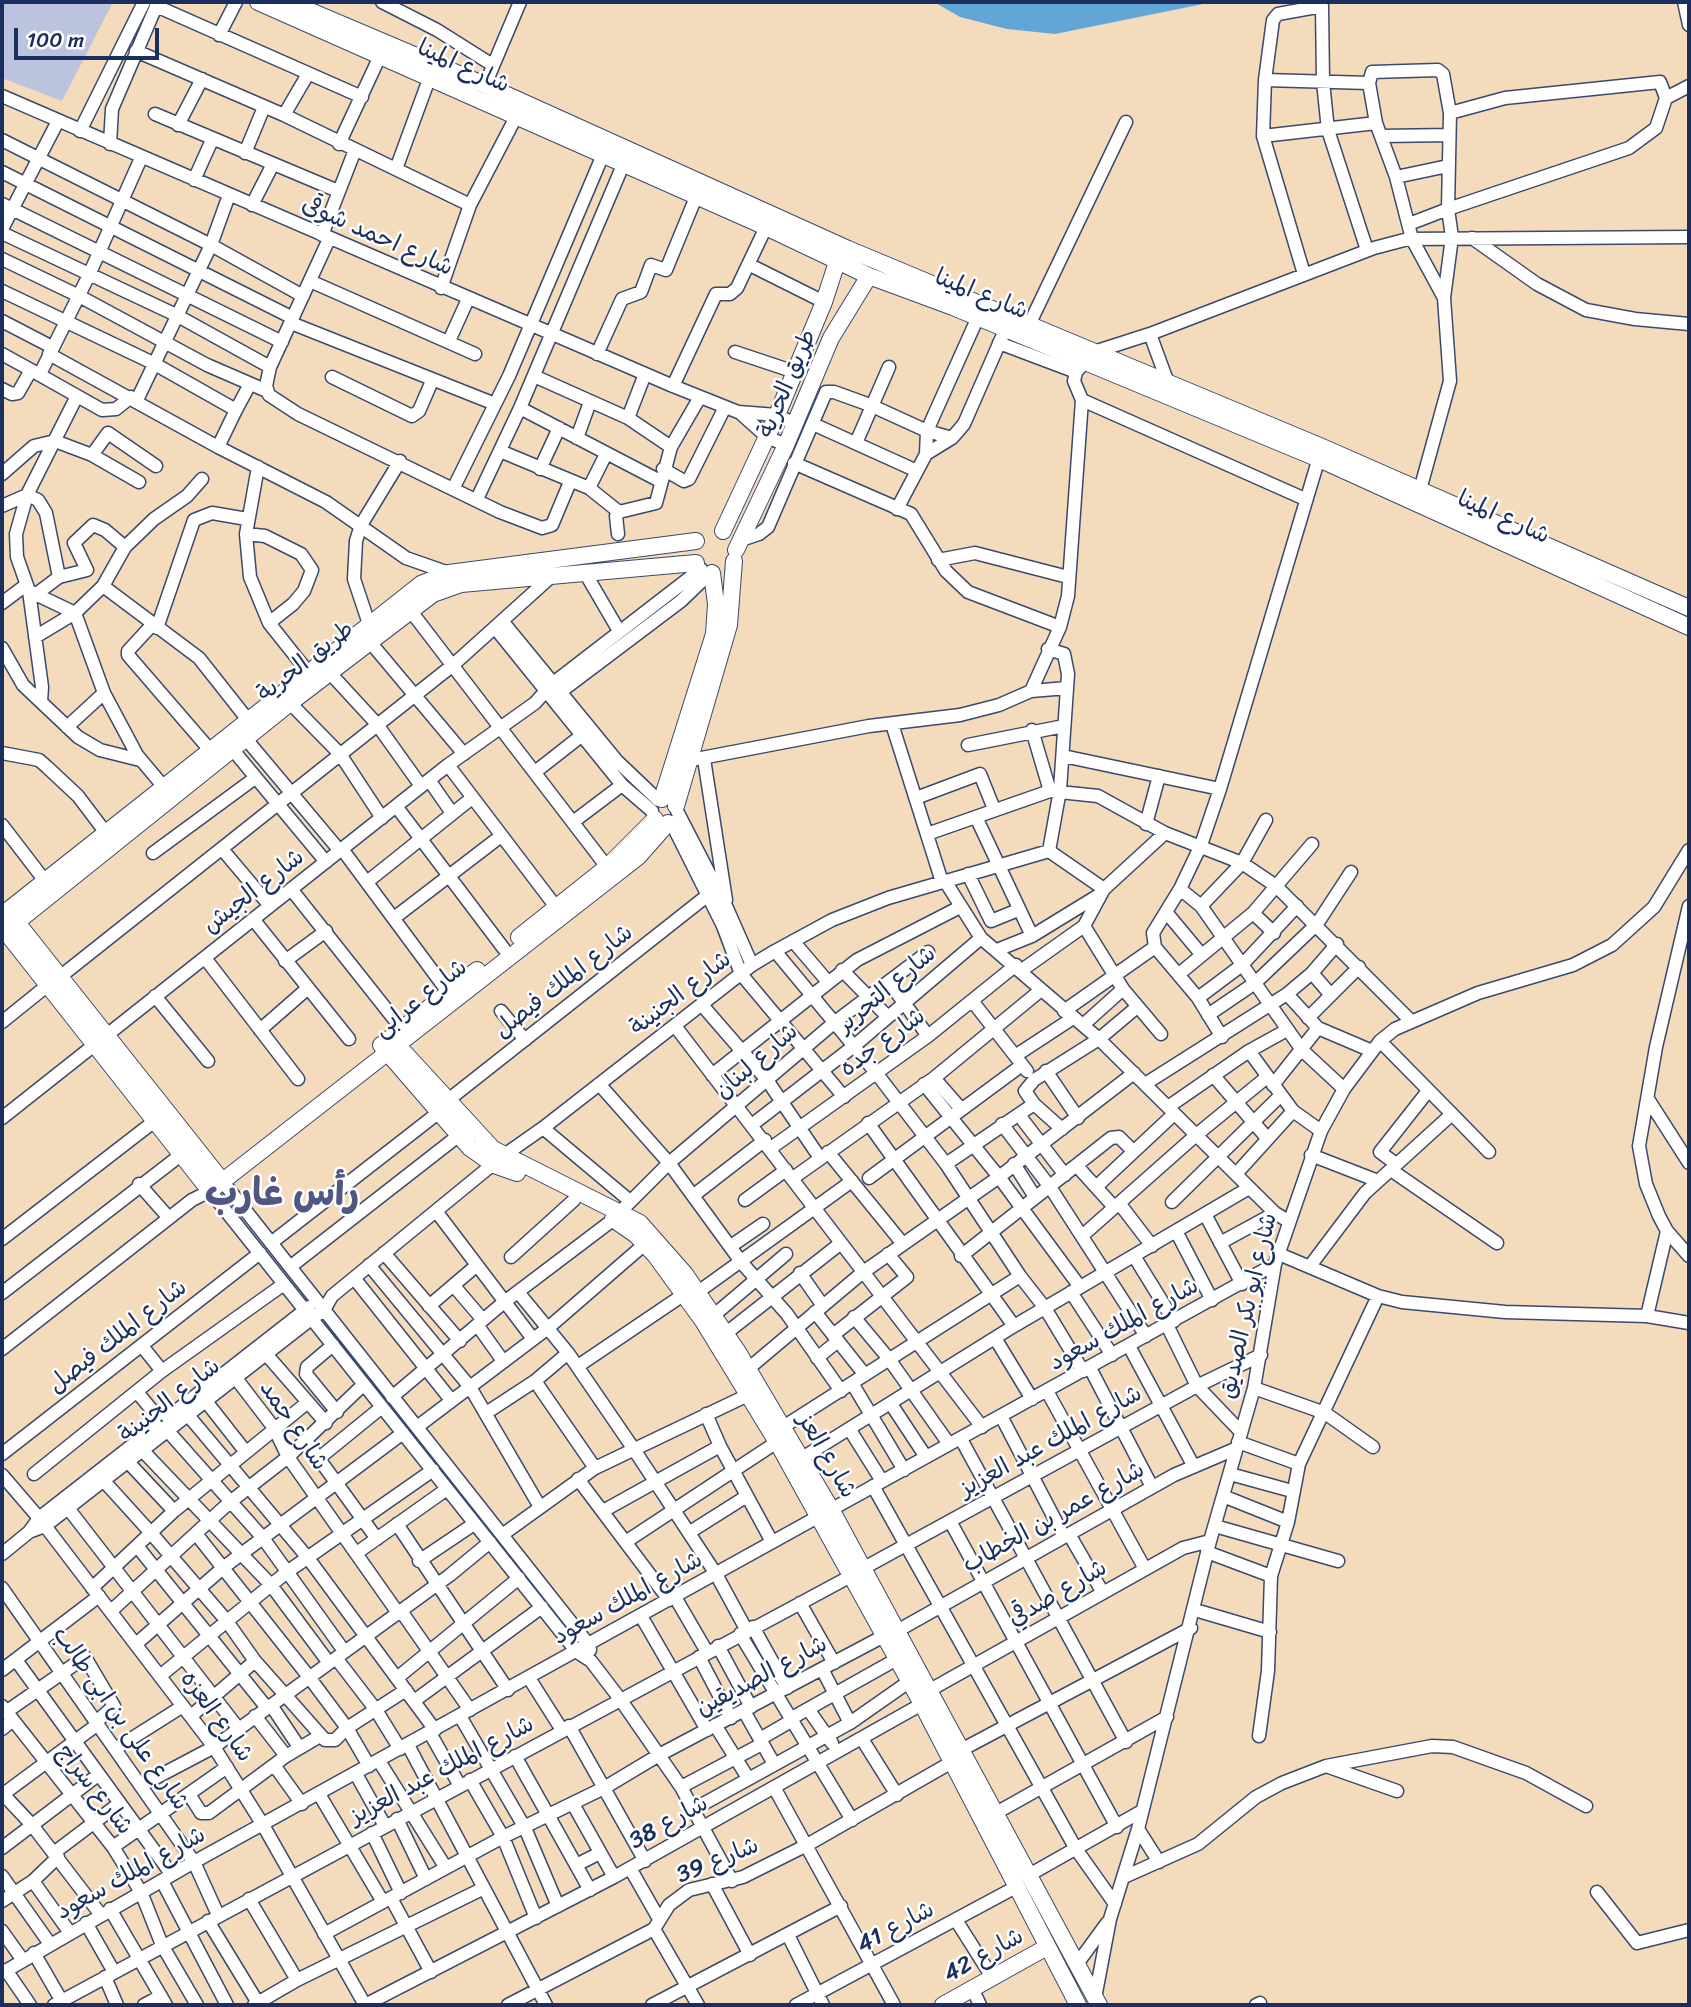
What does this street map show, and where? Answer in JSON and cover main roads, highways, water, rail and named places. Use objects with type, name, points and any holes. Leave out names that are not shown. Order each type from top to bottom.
[{"type":"main road","name":"شارع المينا","points":[[258,2],[380,56],[485,85],[848,249],[1029,325],[1084,362]]},
{"type":"main road","name":"شارع المينا","points":[[289,2],[432,70],[602,157],[766,227],[869,276],[978,317],[1002,336],[1166,388],[1320,453],[1689,627]]},
{"type":"main road","name":"طريق الحرية","points":[[723,531],[777,415],[824,302],[837,262]]},
{"type":"main road","name":"طريق الحرية","points":[[737,551],[831,338],[869,276]]},
{"type":"main road","points":[[831,283],[855,295]]},
{"type":"main road","name":"شارع المينا","points":[[1320,453],[1420,490],[1689,608]]},
{"type":"main road","points":[[710,530],[723,531],[733,541],[737,551],[724,571],[705,569],[693,554],[696,541],[710,530]]},
{"type":"main road","name":"طريق الحرية","points":[[5,920],[45,881],[421,584],[449,573],[696,541]]},
{"type":"main road","name":"شارع عرابى","points":[[213,1183],[392,1042],[638,857],[697,760],[729,625],[737,551]]},
{"type":"main road","name":"طريق الحرية","points":[[5,920],[233,750],[289,703],[433,594],[461,584],[584,571],[705,569]]},
{"type":"main road","name":"شارع عرابى","points":[[392,1042],[448,992],[607,867],[665,811],[714,634],[716,604],[705,569]]},
{"type":"main road","points":[[5,920],[213,1183]]},
{"type":"main road","points":[[101,1039],[182,1154],[213,1183]]},
{"type":"main road","name":"شارع العز","points":[[392,1042],[443,1107],[458,1136],[475,1153],[621,1211],[653,1234],[691,1293],[748,1395],[802,1458],[825,1513]]},
{"type":"main road","name":"شارع العز","points":[[443,1107],[478,1136],[498,1160],[575,1200],[621,1211],[646,1243],[713,1316],[747,1369],[780,1434],[926,1697],[957,1756],[1016,1887],[1078,2005]]},
{"type":"main road","name":"شارع العز","points":[[891,1634],[897,1659],[911,1681],[926,1697]]},
{"type":"main road","name":"شارع العز","points":[[957,1756],[996,1813],[1097,2002]]},
{"type":"main road","name":"شارع 42","points":[[943,2005],[1047,1947]]},
{"type":"main road","points":[[1067,1984],[1077,1964]]},
{"type":"water","points":[[934,2],[1213,2],[1055,34],[1007,29],[960,17]]},
{"type":"district","name":"رأس غارب","points":[[282,1195]]}]
